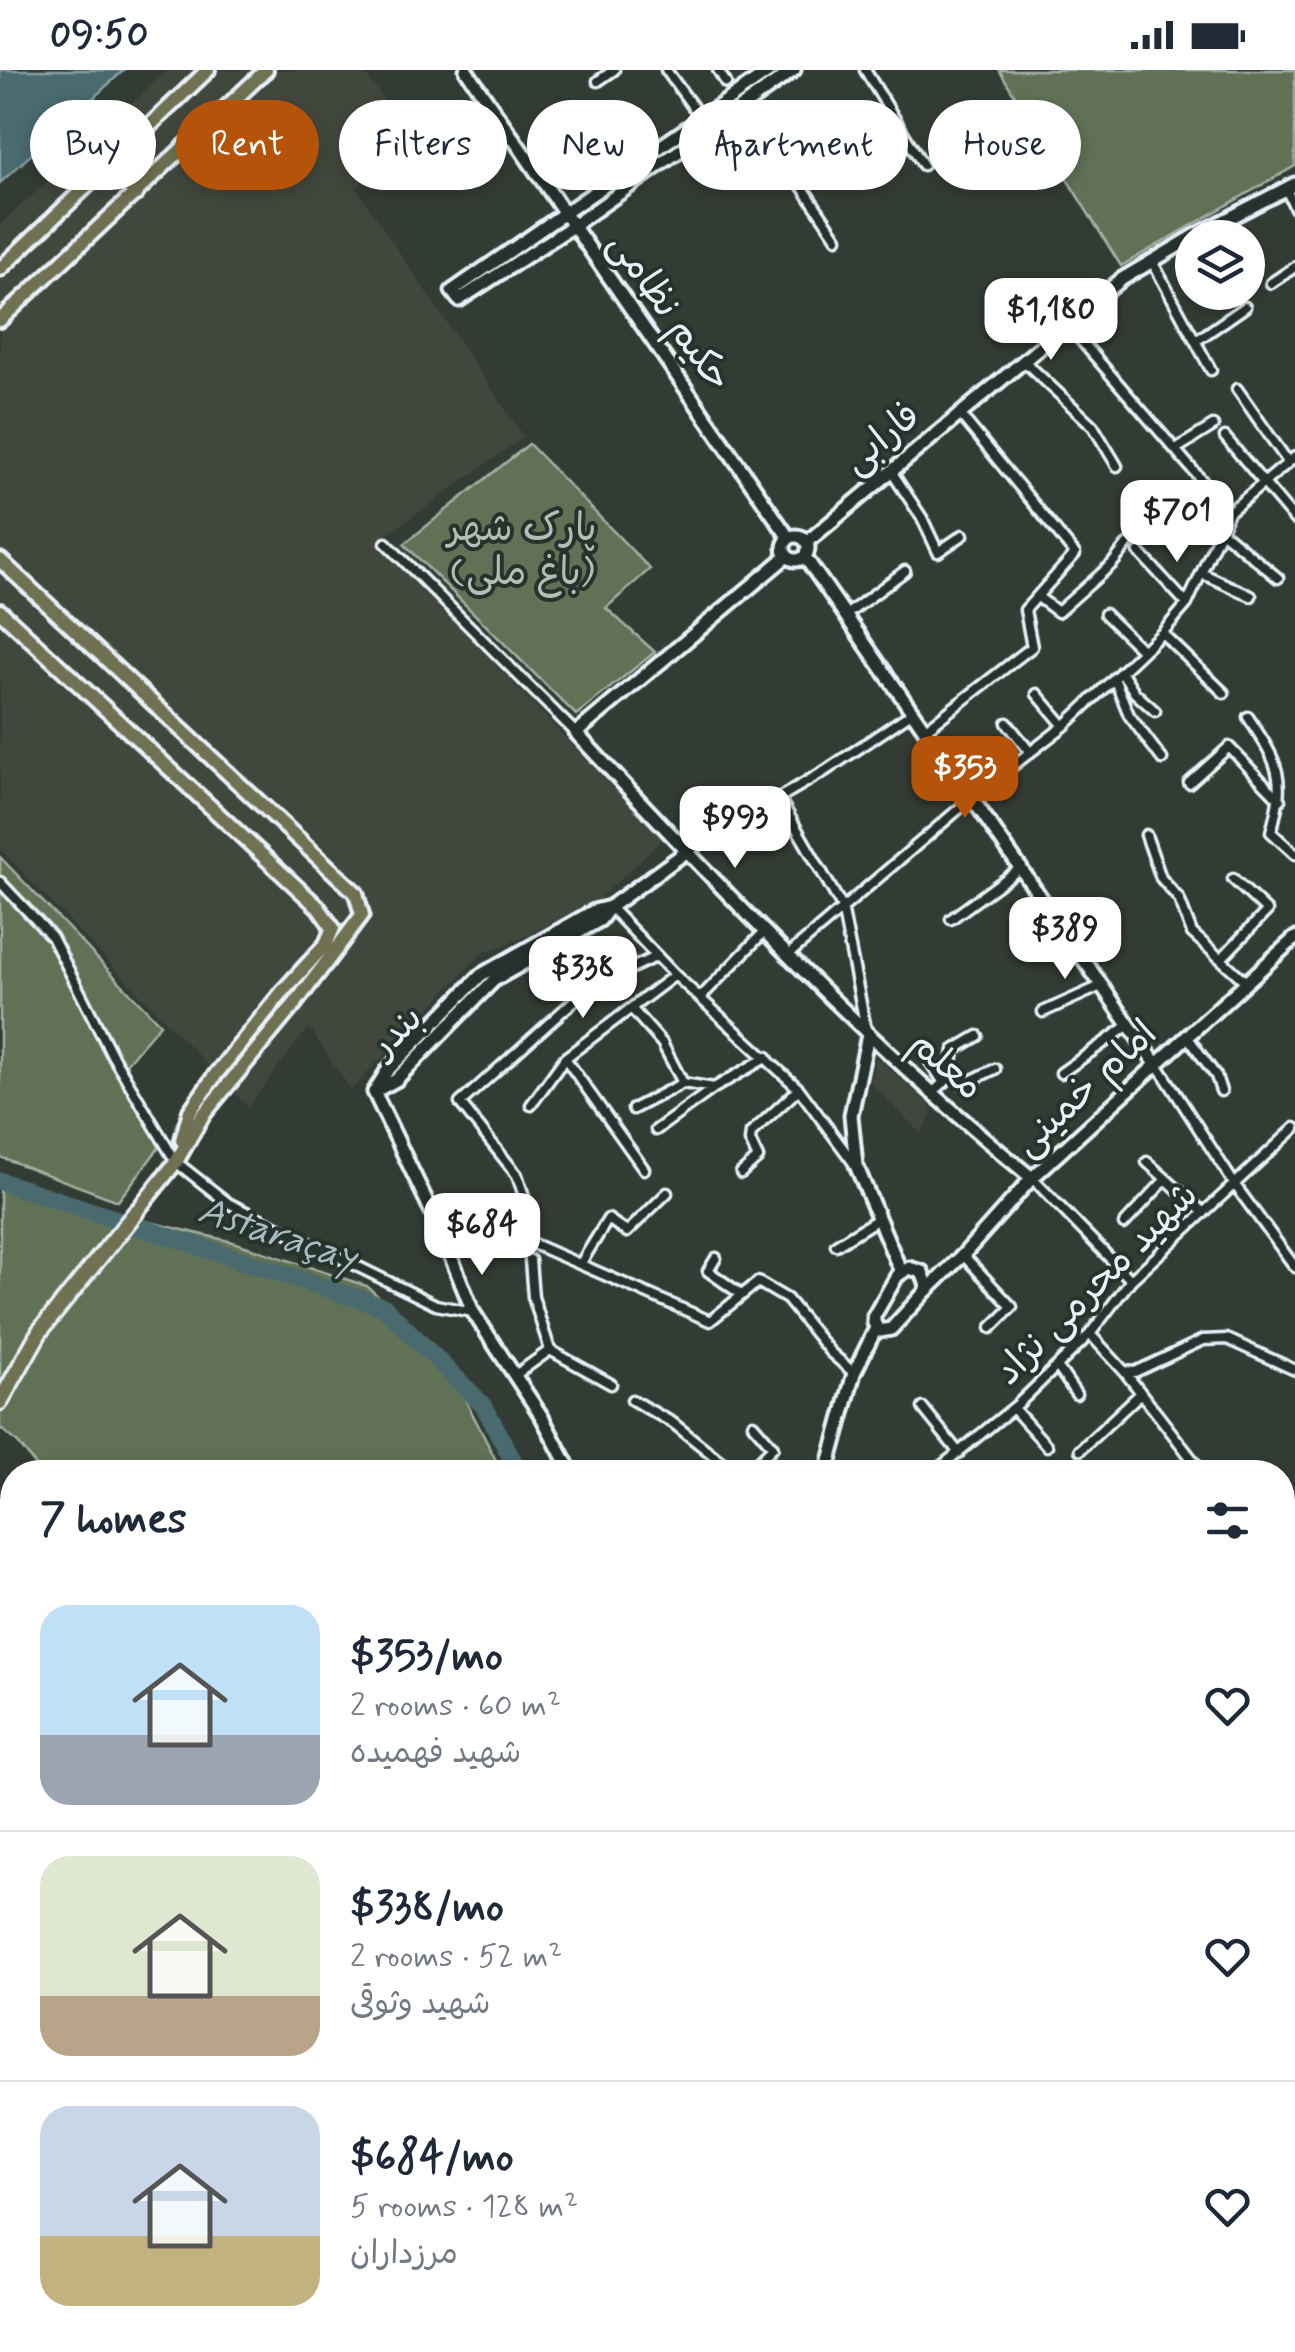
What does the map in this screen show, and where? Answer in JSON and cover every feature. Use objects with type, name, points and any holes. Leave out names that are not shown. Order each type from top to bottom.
[{"type":"highway","points":[[0,1402],[40,1332],[136,1212]]},
{"type":"main road","points":[[156,119],[208,70]]},
{"type":"main road","points":[[0,320],[266,70]]},
{"type":"main road","points":[[0,269],[82,190]]},
{"type":"main road","points":[[0,560],[356,893],[362,915],[203,1115],[176,1162],[136,1212]]},
{"type":"main road","points":[[0,611],[318,907],[333,928],[326,944],[283,991],[190,1111],[176,1162]]},
{"type":"street","name":"حکیم نظامی","points":[[466,70],[789,538]]},
{"type":"street","points":[[598,81],[614,70]]},
{"type":"street","points":[[666,70],[688,100]]},
{"type":"street","points":[[718,70],[726,83]]},
{"type":"street","points":[[659,147],[772,70]]},
{"type":"street","points":[[752,100],[794,70]]},
{"type":"street","points":[[865,70],[923,165]]},
{"type":"street","points":[[1290,186],[1295,208]]},
{"type":"street","name":"فارابی","points":[[807,542],[1122,279],[1290,186]]},
{"type":"street","points":[[596,190],[455,296],[573,226],[624,190]]},
{"type":"street","points":[[804,190],[837,238]]},
{"type":"street","points":[[1152,261],[1211,370]]},
{"type":"street","points":[[1271,283],[1295,268]]},
{"type":"street","points":[[1196,341],[1241,310]]},
{"type":"street","points":[[1066,323],[1230,512]]},
{"type":"street","points":[[1023,360],[1093,426],[1117,466]]},
{"type":"street","points":[[788,955],[974,796],[1064,726],[1187,604],[1230,512],[1291,460],[1237,389]]},
{"type":"street","points":[[926,729],[1032,648],[1025,610],[1076,554],[959,414]]},
{"type":"street","points":[[1176,449],[1213,426]]},
{"type":"street","points":[[1226,437],[1295,520]]},
{"type":"street","points":[[891,471],[922,518],[938,552],[962,536]]},
{"type":"street","points":[[1220,531],[1278,578]]},
{"type":"street","points":[[805,557],[798,560],[787,556],[784,549],[789,538],[800,537],[807,542],[805,557],[974,796],[1295,1267]]},
{"type":"street","points":[[386,543],[576,733],[787,556]]},
{"type":"street","points":[[1038,597],[1058,612],[1112,564],[1126,544]]},
{"type":"street","points":[[1140,552],[1187,604]]},
{"type":"street","points":[[846,615],[905,572]]},
{"type":"street","points":[[1201,573],[1250,596]]},
{"type":"street","points":[[1106,614],[1143,651]]},
{"type":"street","points":[[1162,633],[1224,693]]},
{"type":"street","points":[[1117,675],[1155,711]]},
{"type":"street","points":[[1117,675],[1128,715],[1162,760]]},
{"type":"street","points":[[1037,694],[1064,726]]},
{"type":"street","points":[[686,852],[914,712]]},
{"type":"street","points":[[1248,717],[1277,762],[1280,800],[1272,832],[1295,854]]},
{"type":"street","points":[[1007,723],[1030,752]]},
{"type":"street","name":"معلم","points":[[576,733],[686,852],[868,1035],[931,1094],[1032,1178]]},
{"type":"street","points":[[1188,783],[1229,747],[1280,800]]},
{"type":"street","points":[[779,798],[842,907],[868,1035],[851,1116],[856,1166]]},
{"type":"street","points":[[1146,836],[1161,878],[1180,900],[1192,932],[1247,983]]},
{"type":"street","name":"بندر","points":[[445,1240],[374,1092],[387,1071],[481,975],[594,911],[610,907],[686,852]]},
{"type":"street","points":[[951,919],[1022,868]]},
{"type":"street","points":[[1221,959],[1267,911],[1233,879]]},
{"type":"street","points":[[0,882],[52,936],[112,1055],[176,1162],[228,1203],[436,1305],[473,1312]]},
{"type":"street","points":[[610,907],[675,975],[800,1089],[856,1166],[901,1272]]},
{"type":"street","points":[[700,998],[765,931]]},
{"type":"street","name":"امام خمینی","points":[[876,1328],[884,1332],[891,1329],[1032,1178],[1295,938]]},
{"type":"street","points":[[522,1239],[530,1217],[516,1174],[460,1103],[586,990],[657,956]]},
{"type":"street","points":[[531,1105],[565,1058],[675,975]]},
{"type":"street","points":[[1043,1012],[1102,985]]},
{"type":"street","points":[[632,1008],[662,1043],[683,1083]]},
{"type":"street","points":[[1061,1073],[1130,1024]]},
{"type":"street","points":[[931,1094],[947,1080],[954,1050],[978,1036]]},
{"type":"street","points":[[1187,1036],[1222,1091]]},
{"type":"street","points":[[926,1054],[947,1080],[964,1084],[995,1069]]},
{"type":"street","points":[[656,1130],[714,1088],[767,1057]]},
{"type":"street","points":[[565,1058],[644,1169]]},
{"type":"street","points":[[632,1109],[683,1083],[714,1088]]},
{"type":"street","points":[[741,1173],[758,1158],[751,1134],[800,1089]]},
{"type":"street","name":"شهید محرمی نژاد","points":[[950,1460],[1013,1408],[1090,1334],[1131,1280],[1295,1128]]},
{"type":"street","points":[[1147,1162],[1204,1213]]},
{"type":"street","points":[[1032,1178],[1131,1280]]},
{"type":"street","points":[[1124,1224],[1166,1180]]},
{"type":"street","points":[[581,1263],[608,1219],[626,1232],[667,1193]]},
{"type":"street","points":[[836,1246],[878,1219]]},
{"type":"street","points":[[565,1460],[542,1417],[473,1312],[445,1240],[467,1234],[522,1239],[710,1321],[758,1282],[786,1300],[830,1352],[854,1373]]},
{"type":"street","points":[[964,1255],[1012,1308],[991,1328]]},
{"type":"street","points":[[716,1258],[708,1271],[742,1295]]},
{"type":"street","points":[[530,1260],[533,1298],[550,1350],[611,1384]]},
{"type":"street","points":[[830,1460],[854,1373],[876,1328],[874,1316],[901,1272],[915,1268],[922,1272],[927,1285],[924,1292]]},
{"type":"street","points":[[1090,1334],[1124,1371],[1191,1460]]},
{"type":"street","points":[[1124,1371],[1136,1372],[1203,1340],[1228,1339],[1295,1370]]},
{"type":"street","points":[[514,1376],[550,1350]]},
{"type":"street","points":[[1056,1366],[1076,1394]]},
{"type":"street","points":[[1080,1450],[1140,1393]]},
{"type":"street","points":[[632,1400],[672,1423],[719,1460]]},
{"type":"street","points":[[923,1408],[959,1453]]},
{"type":"street","points":[[1013,1408],[1047,1446]]},
{"type":"street","points":[[753,1424],[774,1447],[760,1460]]},
{"type":"shaded area","points":[[168,70],[363,70],[383,100],[339,100],[339,190],[357,190],[524,437],[377,542],[663,839],[599,899],[511,943],[483,952],[351,1090],[309,1027],[248,1107],[0,849],[0,225],[38,190],[156,190],[156,100],[135,100]]},
{"type":"shaded area","points":[[876,1057],[930,1105],[932,1113],[921,1134],[871,1083]]},
{"type":"green space","points":[[999,70],[1295,70],[1295,166],[1201,220],[1175,220],[1175,235],[1121,266],[1074,190],[1081,190],[1081,100],[1018,100]]},
{"type":"green space","name":"پارک شهر (باغ ملی)","points":[[529,444],[650,569],[606,608],[655,652],[576,715],[404,544]]},
{"type":"green space","points":[[0,857],[160,1024],[126,1064],[161,1145],[118,1201],[0,1157]]},
{"type":"green space","points":[[0,1186],[233,1242],[367,1286],[444,1358],[496,1460],[31,1460],[0,1428]]},
{"type":"water","points":[[0,70],[124,70],[91,100],[30,100],[30,156],[0,183]]},
{"type":"waterway","name":"Astaraçay","points":[[0,1181],[384,1307],[484,1406],[513,1460]]}]
